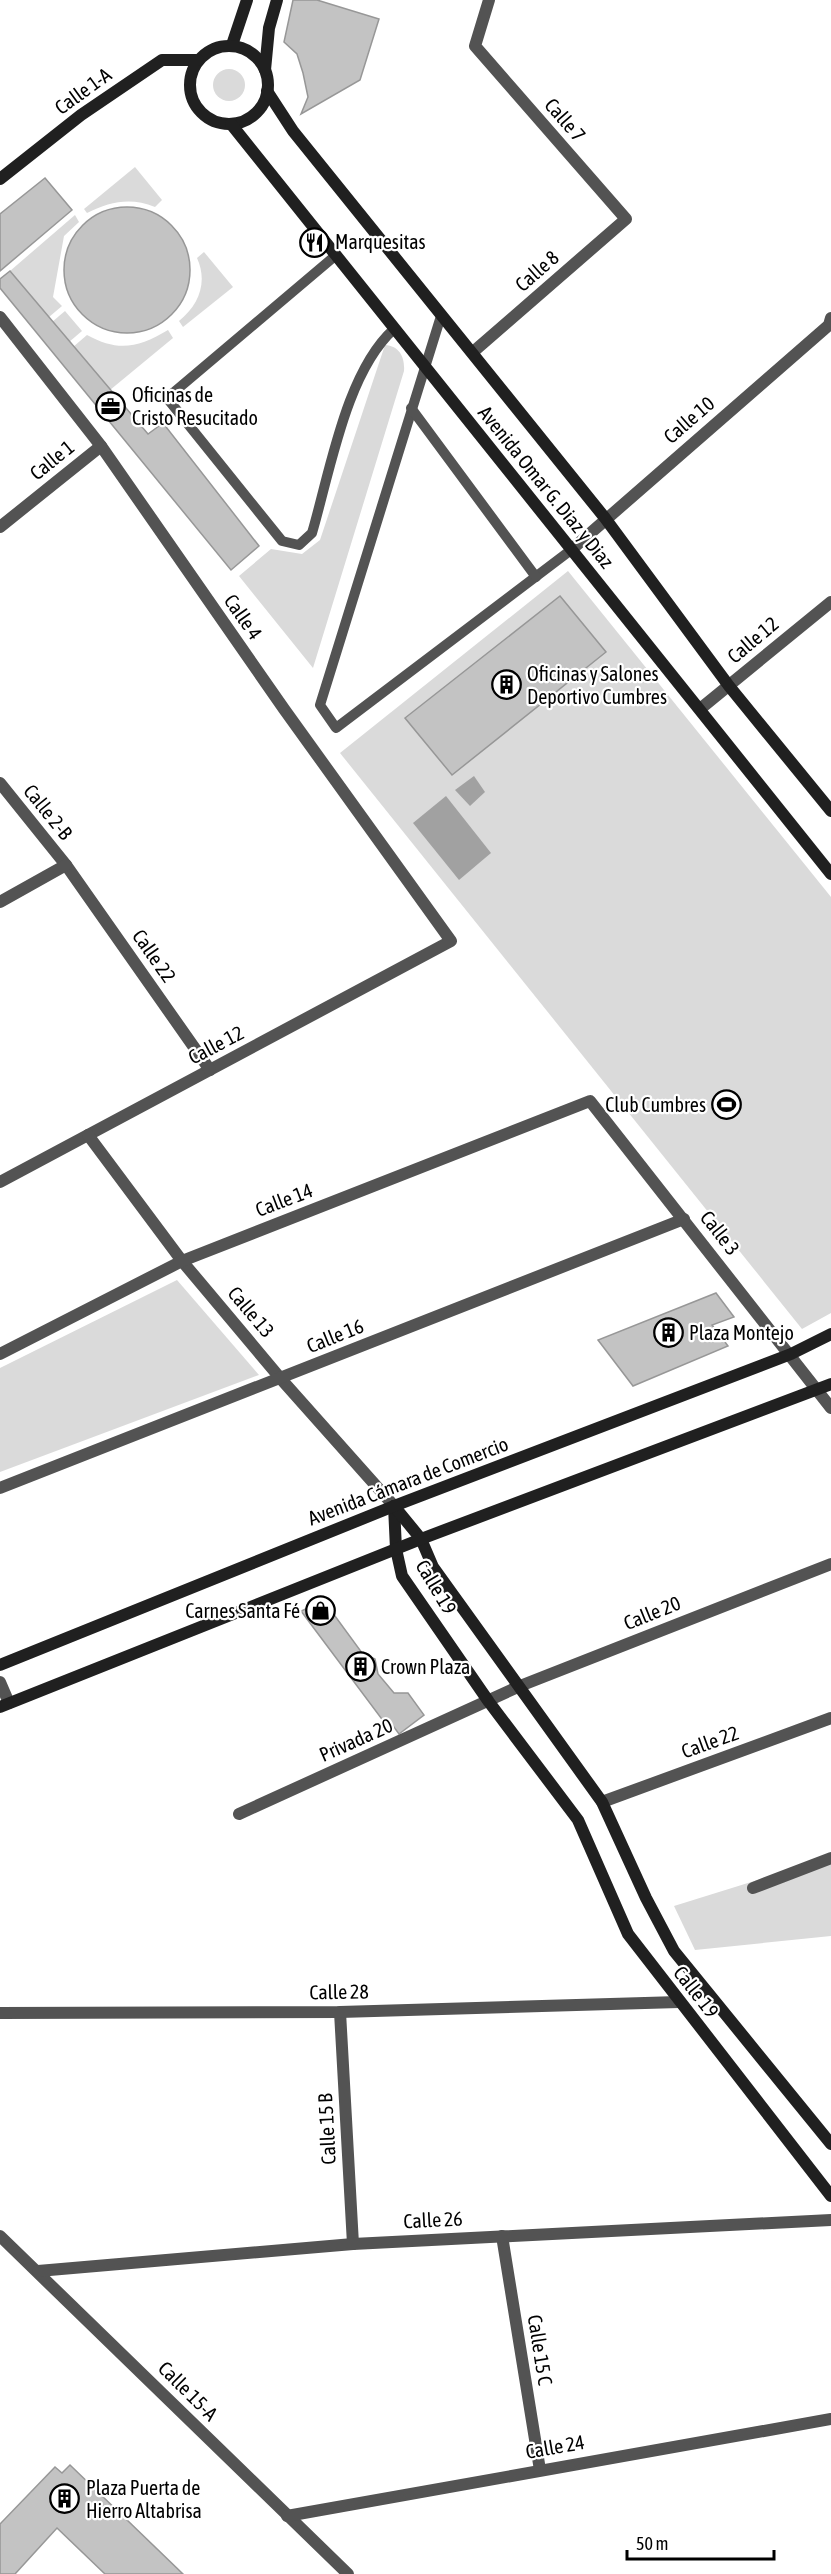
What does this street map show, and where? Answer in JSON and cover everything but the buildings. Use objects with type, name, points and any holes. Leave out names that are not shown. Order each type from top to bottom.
[{"type":"street","points":[[232,45],[247,0]]},
{"type":"street","points":[[265,70],[258,57],[246,49],[232,45],[213,48],[198,60],[190,77],[193,100],[208,118],[231,124],[244,121],[255,114],[267,91],[265,70],[269,28],[277,0]]},
{"type":"street","name":"Calle 7","points":[[489,0],[475,46],[626,219]]},
{"type":"street","name":"Calle 1-A","points":[[0,180],[81,115],[162,60],[198,60]]},
{"type":"street","name":"Avenida Omar G. Diaz y Diaz","points":[[267,91],[293,131],[605,518],[729,686],[831,812]]},
{"type":"street","name":"Avenida Omar G. Diaz y Diaz","points":[[231,124],[831,874]]},
{"type":"street","name":"Calle 8","points":[[473,352],[626,219]]},
{"type":"street","name":"Calle 4","points":[[0,317],[101,446],[284,709],[451,941]]},
{"type":"street","name":"Calle 10","points":[[571,550],[829,325],[831,318]]},
{"type":"street","name":"Calle 1","points":[[0,527],[101,446]]},
{"type":"street","name":"Calle 12","points":[[700,709],[831,602]]},
{"type":"street","name":"Calle 2-B","points":[[0,783],[66,865]]},
{"type":"street","points":[[0,902],[66,865]]},
{"type":"street","name":"Calle 22","points":[[66,865],[210,1070]]},
{"type":"street","name":"Calle 12","points":[[0,1182],[451,941]]},
{"type":"street","name":"Calle 3","points":[[590,1101],[791,1354],[831,1408]]},
{"type":"street","name":"Calle 14","points":[[0,1354],[182,1261],[590,1101]]},
{"type":"street","name":"Calle 13","points":[[88,1135],[182,1261],[281,1379],[394,1506]]},
{"type":"street","name":"Calle 16","points":[[0,1488],[684,1219]]},
{"type":"street","name":"Avenida Cámara de Comercio","points":[[0,1665],[394,1506],[791,1354],[831,1335]]},
{"type":"street","points":[[0,1682],[5,1705],[421,1539],[818,1391],[831,1384]]},
{"type":"street","name":"Calle 19","points":[[394,1506],[421,1539],[433,1567],[602,1802],[646,1898],[674,1951],[831,2144]]},
{"type":"street","name":"Calle 19","points":[[394,1506],[396,1549],[402,1576],[489,1702],[578,1820],[628,1934],[831,2196]]},
{"type":"street","name":"Calle 20","points":[[489,1702],[520,1686],[831,1564]]},
{"type":"street","name":"Privada 20","points":[[239,1814],[489,1702]]},
{"type":"street","name":"Calle 22","points":[[602,1802],[831,1719]]},
{"type":"street","points":[[753,1888],[831,1858]]},
{"type":"street","name":"Calle 28","points":[[0,2013],[340,2012],[679,2002]]},
{"type":"street","name":"Calle 15 B","points":[[340,2012],[353,2244]]},
{"type":"street","name":"Calle 26","points":[[38,2271],[353,2244],[831,2220]]},
{"type":"street","name":"Calle 15-A","points":[[0,2236],[348,2574]]},
{"type":"street","name":"Calle 15 C","points":[[502,2236],[540,2470]]},
{"type":"street","name":"Calle 24","points":[[287,2516],[831,2419]]},
{"type":"lane","points":[[335,256],[167,398],[282,541],[299,545],[312,533],[354,387],[378,343],[394,329]]},
{"type":"lane","points":[[441,316],[320,705],[336,728],[571,550]]},
{"type":"lane","points":[[411,408],[536,577]]},
{"type":"shaded area","points":[[229,69],[241,73],[245,85],[241,97],[229,101],[217,97],[213,85],[217,73]]},
{"type":"shaded area","points":[[135,167],[162,200],[155,207],[137,202],[120,202],[87,213],[84,209]]},
{"type":"shaded area","points":[[75,215],[79,222],[64,236],[53,297],[62,306],[49,317],[10,271]]},
{"type":"shaded area","points":[[204,252],[233,287],[183,327],[179,321],[192,308],[200,292],[202,276],[197,258]]},
{"type":"shaded area","points":[[65,311],[82,331],[69,342],[52,322]]},
{"type":"shaded area","points":[[168,330],[173,338],[110,390],[73,347],[87,335],[109,344],[128,346],[147,341]]},
{"type":"shaded area","points":[[385,345],[398,350],[404,362],[404,371],[313,668],[239,576],[271,549],[302,554],[320,540]]},
{"type":"shaded area","name":"Club Cumbres","points":[[568,571],[831,897],[831,1313],[802,1329],[340,753]]},
{"type":"shaded area","points":[[474,776],[485,792],[470,806],[455,790]]},
{"type":"shaded area","points":[[446,796],[491,853],[459,880],[413,823]]},
{"type":"shaded area","points":[[177,1280],[259,1375],[0,1472],[0,1368]]},
{"type":"shaded area","points":[[831,1857],[831,1936],[695,1950],[674,1906]]},
{"type":"place","name":"Marquesitas","points":[[314,242]]},
{"type":"place","name":"Oficinas de Cristo Resucitado","points":[[111,407]]},
{"type":"place","name":"Oficinas y Salones Deportivo Cumbres","points":[[506,685]]},
{"type":"place","name":"Club Cumbres","points":[[727,1105]]},
{"type":"place","name":"Plaza Montejo","points":[[668,1333]]},
{"type":"place","name":"Carnes Santa Fé","points":[[321,1611]]},
{"type":"place","name":"Crown Plaza","points":[[360,1667]]},
{"type":"place","name":"Plaza Puerta de Hierro Altabrisa","points":[[65,2499]]}]
